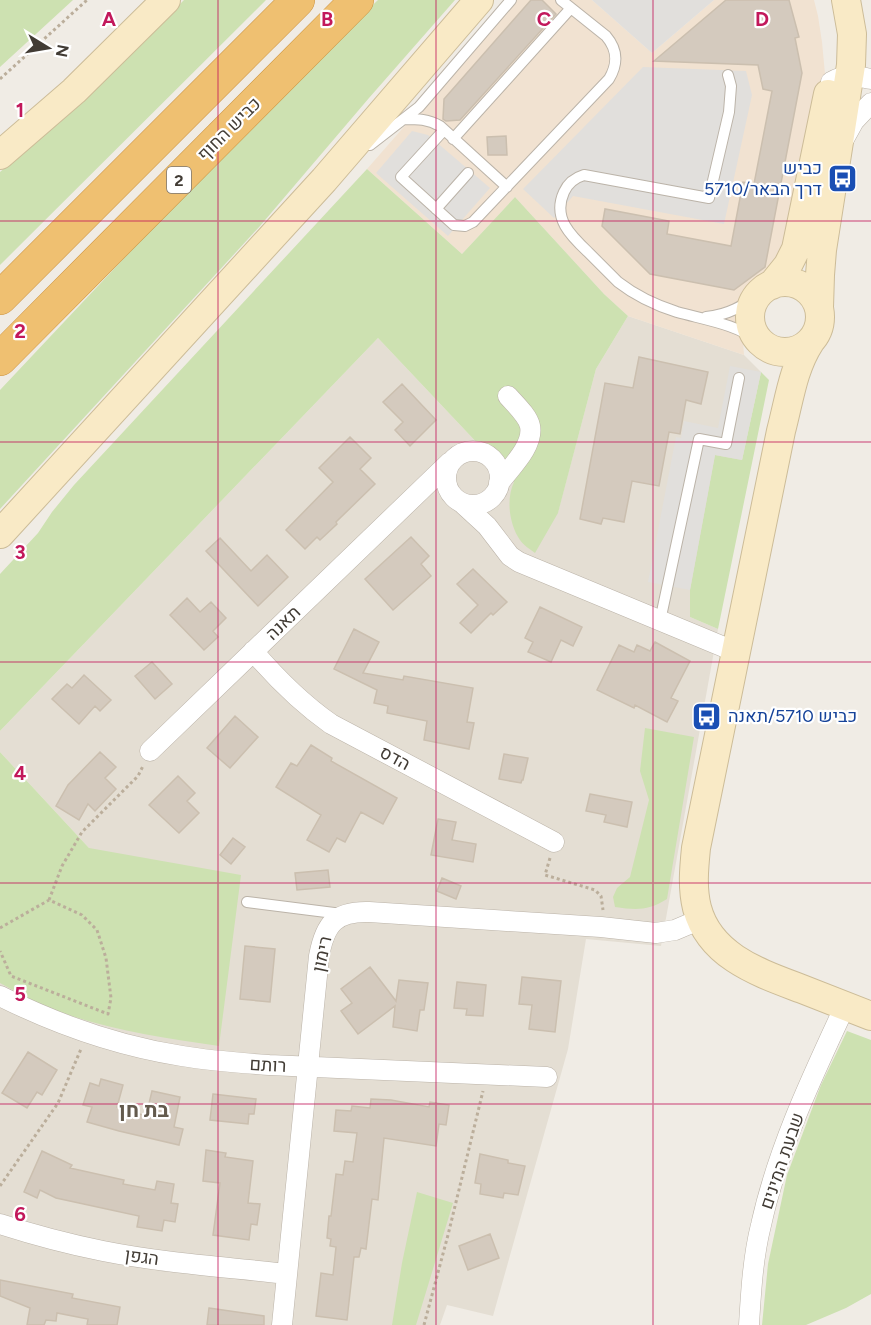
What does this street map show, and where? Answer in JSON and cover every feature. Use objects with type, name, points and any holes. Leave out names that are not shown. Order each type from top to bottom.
[{"type":"highway","name":"2","points":[[0,298],[298,0]]},
{"type":"highway","name":"כביש החוף","points":[[0,359],[357,0]]},
{"type":"main road","points":[[0,155],[74,91],[166,0]]},
{"type":"main road","points":[[0,534],[324,180],[478,0]]},
{"type":"main road","points":[[781,431],[783,408],[777,367],[753,331],[750,318],[753,304],[788,265],[796,249],[850,79],[833,41],[826,0]]},
{"type":"main road","points":[[846,0],[852,34],[850,79],[822,250],[820,324],[799,364],[781,431],[696,848],[694,890],[697,908],[713,939],[742,964],[871,1016]]},
{"type":"main road","points":[[766,288],[785,282],[799,284],[815,297],[819,307]]},
{"type":"main road","points":[[765,346],[779,352],[793,352],[810,342]]},
{"type":"street","points":[[838,152],[847,131],[871,103]]},
{"type":"street","points":[[415,496],[433,492],[448,494],[473,505],[492,497],[498,485],[527,447],[530,435],[530,426],[526,418],[508,396]]},
{"type":"street","points":[[501,543],[448,488],[446,472],[450,462],[462,453],[472,451],[483,453],[492,458],[498,467],[500,477],[495,498],[494,518],[498,538],[510,556],[519,562],[736,652]]},
{"type":"street","name":"תאנה","points":[[150,751],[450,462]]},
{"type":"street","name":"הדס","points":[[254,651],[304,705],[331,724],[554,842]]},
{"type":"street","name":"רימון","points":[[282,1325],[321,943],[330,924],[351,912],[369,912],[606,927],[656,933],[675,930],[701,918]]},
{"type":"street","name":"רותם","points":[[0,996],[29,1011],[87,1033],[143,1049],[183,1056],[225,1062],[308,1067],[547,1077]]},
{"type":"street","name":"שבעת המינים","points":[[749,1325],[754,1264],[760,1226],[770,1188],[797,1113],[845,1006]]},
{"type":"street","name":"הגפן","points":[[0,1224],[105,1252],[287,1274]]},
{"type":"lane","points":[[324,180],[418,107],[511,0]]},
{"type":"lane","points":[[444,130],[401,177],[454,225],[465,226],[473,222],[507,187],[613,71],[616,55],[611,42],[561,0]]},
{"type":"lane","points":[[453,138],[571,8]]},
{"type":"lane","points":[[728,75],[731,86],[729,112],[709,198],[584,175],[577,177],[565,189],[561,198],[561,217],[572,236],[618,282],[635,294],[678,312],[738,329],[765,346]]},
{"type":"lane","points":[[404,118],[432,121],[507,187]]},
{"type":"lane","points":[[436,209],[468,172]]},
{"type":"lane","points":[[702,317],[722,315],[736,309],[766,288]]},
{"type":"lane","points":[[660,621],[699,439],[726,444],[739,378]]},
{"type":"lane","points":[[247,902],[343,915]]},
{"type":"path","points":[[0,79],[87,0]]},
{"type":"path","points":[[0,928],[49,900],[62,866],[82,832],[138,776],[150,751]]},
{"type":"path","points":[[554,842],[545,875],[595,890],[601,896],[606,927]]},
{"type":"path","points":[[0,951],[10,976],[108,1014],[111,998],[106,958],[96,930],[82,915],[49,900]]},
{"type":"path","points":[[0,1186],[58,1103],[87,1033]]},
{"type":"path","points":[[424,1325],[487,1074]]},
{"type":"shaded area","points":[[515,0],[592,0],[652,53],[714,0],[814,0],[825,74],[789,237],[774,269],[747,293],[741,316],[744,355],[628,316],[604,294],[515,197],[462,254],[367,169]]},
{"type":"shaded area","points":[[592,0],[714,0],[652,53]]},
{"type":"shaded area","points":[[643,67],[746,71],[752,95],[724,224],[573,196],[554,218],[523,189]]},
{"type":"shaded area","points":[[412,131],[428,135],[490,188],[448,236],[376,173]]},
{"type":"shaded area","name":"בת חן","points":[[628,316],[744,355],[761,372],[742,460],[690,617],[718,629],[661,946],[586,939],[568,1049],[493,1316],[447,1305],[440,1325],[0,1325],[0,832],[89,848],[0,752],[0,731],[378,338],[514,482],[558,512],[596,369]]},
{"type":"shaded area","points":[[730,366],[761,372],[742,460],[715,455],[690,590],[648,582],[676,437],[681,438],[684,421],[718,428]]},
{"type":"green space","points":[[0,0],[73,0],[0,67]]},
{"type":"green space","points":[[184,0],[266,0],[0,265],[0,172],[83,101]]},
{"type":"green space","points":[[378,0],[455,0],[260,226],[0,509],[0,390],[257,117]]},
{"type":"green space","points":[[367,169],[462,254],[515,197],[604,294],[628,316],[596,369],[558,513],[535,553],[521,542],[513,527],[509,504],[514,482],[378,338],[0,731],[0,574],[38,533],[74,485]]},
{"type":"green space","points":[[761,372],[769,380],[718,629],[690,617],[690,590],[715,455],[742,460]]},
{"type":"green space","points":[[645,728],[694,737],[667,899],[654,906],[629,909],[615,907],[613,897],[617,888],[630,877],[649,800],[640,771]]},
{"type":"green space","points":[[0,752],[89,848],[241,875],[219,1046],[155,1036],[91,1022],[43,1006],[0,983]]},
{"type":"green space","points":[[847,1031],[871,1040],[871,1294],[846,1308],[806,1325],[762,1325],[768,1264],[787,1175],[821,1085]]},
{"type":"green space","points":[[417,1192],[453,1203],[416,1325],[392,1325],[402,1263]]},
{"type":"building","points":[[531,0],[542,0],[556,14],[460,120],[446,121],[443,119],[444,99]]},
{"type":"building","points":[[726,0],[789,0],[799,37],[795,38],[802,73],[765,267],[734,290],[650,274],[602,226],[605,209],[669,221],[667,234],[731,246],[743,182],[754,184],[772,91],[763,89],[758,65],[654,61]]},
{"type":"building","points":[[506,136],[507,155],[488,155],[487,137]]},
{"type":"building","points":[[639,357],[708,372],[701,404],[686,400],[680,434],[669,432],[659,486],[632,481],[624,522],[603,518],[601,524],[580,519],[605,383],[633,388]]},
{"type":"building","points":[[402,384],[436,420],[410,446],[395,430],[403,422],[383,402]]},
{"type":"building","points":[[350,437],[371,458],[360,469],[375,484],[320,540],[317,537],[305,549],[286,530],[333,482],[319,468]]},
{"type":"building","points":[[411,537],[429,556],[421,564],[431,576],[393,610],[365,579]]},
{"type":"building","points":[[220,538],[251,571],[267,555],[288,577],[258,606],[206,551]]},
{"type":"building","points":[[473,569],[507,602],[493,615],[491,613],[471,633],[460,623],[478,605],[457,584]]},
{"type":"building","points":[[187,598],[200,612],[211,602],[226,618],[213,631],[218,637],[204,650],[170,615]]},
{"type":"building","points":[[540,607],[582,627],[573,646],[561,640],[551,662],[528,652],[533,642],[525,638]]},
{"type":"building","points":[[354,629],[379,642],[363,673],[403,680],[404,676],[473,688],[467,722],[474,723],[469,749],[424,740],[427,721],[387,713],[388,706],[374,703],[377,690],[334,669]]},
{"type":"building","points":[[655,642],[690,661],[671,698],[678,701],[667,722],[635,705],[634,708],[597,690],[619,645],[634,652],[637,645],[650,651]]},
{"type":"building","points":[[152,662],[172,684],[155,699],[135,676]]},
{"type":"building","points":[[84,675],[111,700],[100,711],[95,706],[79,724],[52,699],[67,684],[72,688]]},
{"type":"building","points":[[235,716],[258,737],[230,768],[207,748]]},
{"type":"building","points":[[311,745],[332,758],[331,761],[397,798],[383,824],[361,812],[345,842],[337,838],[329,852],[307,840],[321,815],[276,787],[291,763],[297,766]]},
{"type":"building","points":[[100,752],[116,767],[105,778],[116,789],[95,811],[88,804],[79,820],[56,806],[68,785]]},
{"type":"building","points":[[504,754],[528,758],[521,783],[499,779]]},
{"type":"building","points":[[178,776],[195,793],[187,801],[199,813],[179,833],[149,805]]},
{"type":"building","points":[[590,794],[632,802],[627,827],[604,822],[606,815],[586,811]]},
{"type":"building","points":[[438,819],[456,822],[452,840],[476,844],[473,862],[431,855]]},
{"type":"building","points":[[233,838],[245,847],[231,864],[220,855]]},
{"type":"building","points":[[328,870],[330,887],[297,890],[295,873]]},
{"type":"building","points":[[442,878],[461,886],[456,899],[437,891]]},
{"type":"building","points":[[245,946],[275,949],[270,1002],[240,999]]},
{"type":"building","points":[[370,967],[396,1001],[399,980],[428,983],[424,1010],[420,1010],[417,1031],[393,1027],[395,1006],[358,1034],[341,1011],[352,1003],[341,989]]},
{"type":"building","points":[[522,977],[561,981],[555,1032],[529,1029],[532,1005],[519,1004]]},
{"type":"building","points":[[457,982],[486,985],[483,1016],[466,1015],[467,1009],[454,1008]]},
{"type":"building","points":[[28,1052],[57,1070],[42,1095],[37,1092],[27,1108],[2,1093]]},
{"type":"building","points":[[101,1079],[123,1085],[117,1107],[146,1116],[152,1091],[180,1097],[174,1127],[183,1129],[179,1145],[87,1122],[92,1107],[83,1105],[90,1083],[99,1086]]},
{"type":"building","points":[[213,1094],[256,1099],[254,1114],[249,1114],[248,1124],[210,1120]]},
{"type":"building","points":[[371,1099],[429,1107],[430,1102],[449,1105],[446,1125],[439,1124],[436,1146],[384,1138],[378,1200],[372,1199],[366,1249],[361,1248],[359,1257],[354,1257],[347,1320],[316,1316],[321,1273],[333,1275],[336,1247],[330,1246],[331,1239],[327,1238],[336,1174],[343,1175],[345,1161],[353,1162],[357,1133],[334,1131],[336,1110],[351,1111],[352,1106],[370,1108]]},
{"type":"building","points":[[206,1150],[226,1153],[225,1157],[253,1161],[248,1203],[260,1204],[257,1225],[251,1224],[249,1240],[213,1235],[220,1183],[203,1181]]},
{"type":"building","points":[[42,1151],[72,1165],[70,1168],[124,1180],[123,1184],[155,1190],[157,1181],[174,1184],[171,1203],[178,1204],[175,1222],[164,1220],[162,1231],[137,1227],[139,1216],[56,1198],[40,1190],[37,1198],[24,1192]]},
{"type":"building","points":[[480,1154],[525,1166],[518,1195],[504,1193],[503,1198],[480,1194],[481,1184],[475,1183]]},
{"type":"building","points":[[490,1234],[499,1258],[468,1270],[459,1246]]},
{"type":"building","points":[[0,1280],[73,1294],[72,1298],[120,1307],[117,1325],[87,1325],[88,1319],[57,1313],[56,1321],[46,1320],[44,1325],[27,1325],[30,1308],[0,1296]]},
{"type":"building","points":[[209,1308],[264,1316],[264,1325],[207,1325]]},
{"type":"place","name":"כביש 5710/דרך הבאר","points":[[843,178]]},
{"type":"place","name":"כביש 5710/תאנה","points":[[707,716]]},
{"type":"district","name":"בת חן","points":[[144,1110]]}]
